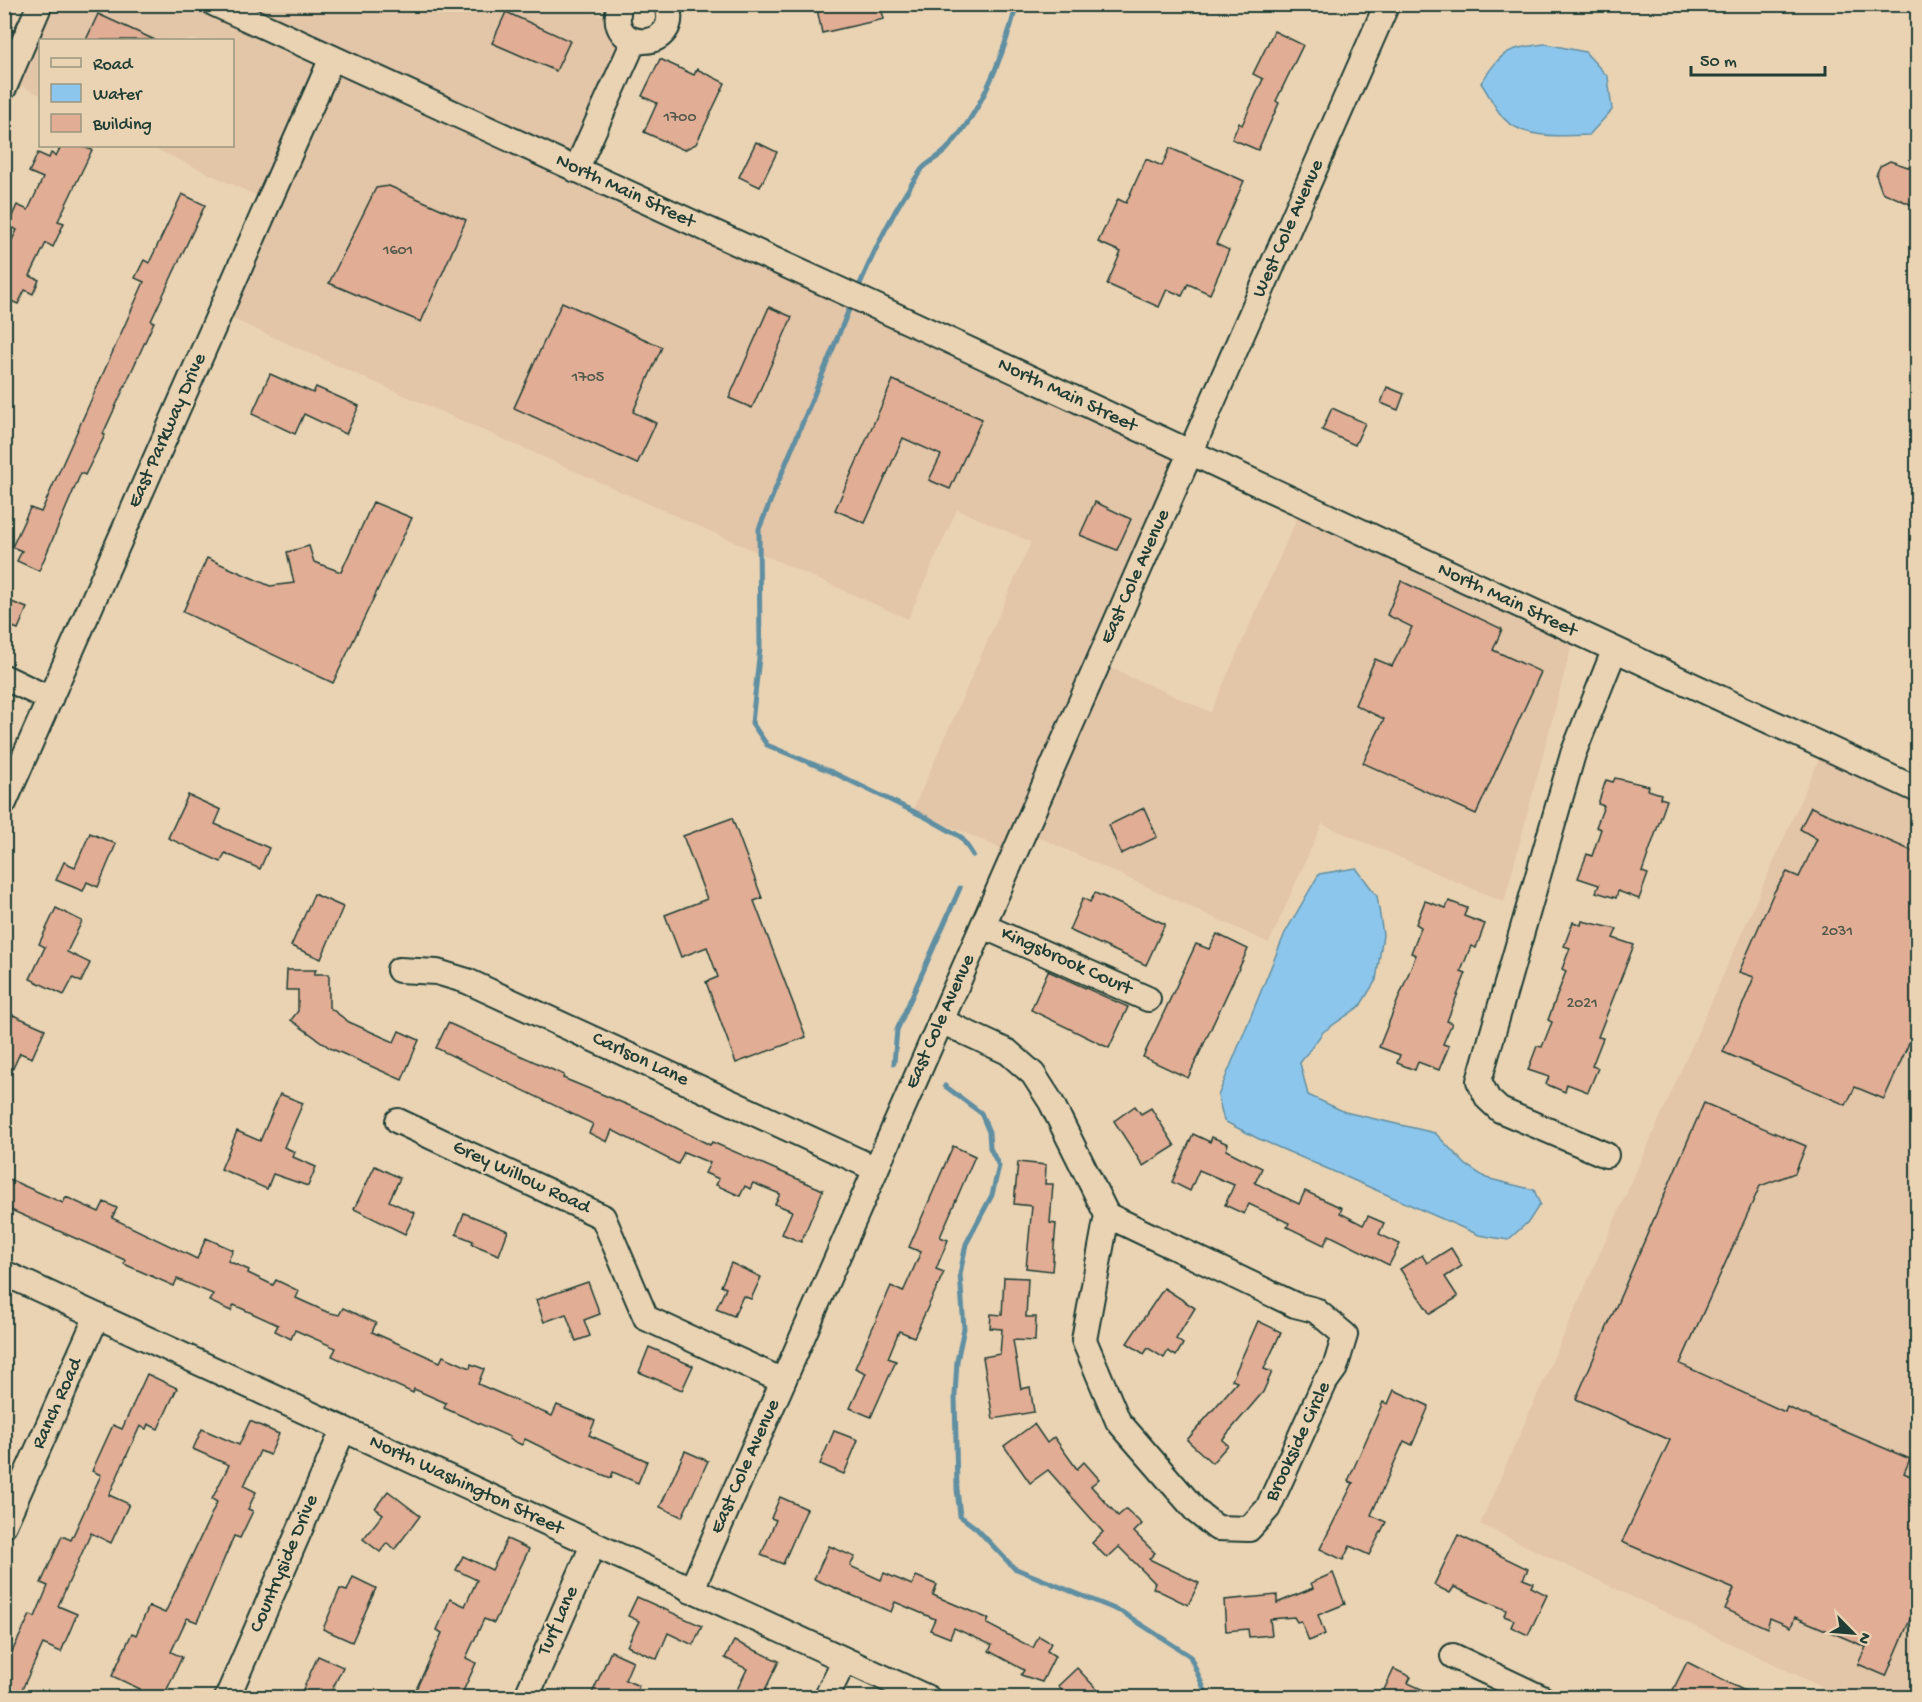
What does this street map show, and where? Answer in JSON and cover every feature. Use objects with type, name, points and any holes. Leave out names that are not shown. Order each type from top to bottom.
[{"type":"street","points":[[4,21],[12,4]]},
{"type":"street","points":[[4,88],[40,4]]},
{"type":"street","name":"North Main Street","points":[[215,4],[877,307],[1917,790]]},
{"type":"street","points":[[620,4],[617,21],[620,30],[634,41],[650,42],[663,33],[669,18],[666,4]]},
{"type":"street","name":"West Cole Avenue","points":[[1191,454],[1387,4]]},
{"type":"street","points":[[576,170],[634,41]]},
{"type":"street","name":"East Parkway Drive","points":[[4,803],[332,58]]},
{"type":"street","name":"East Cole Avenue","points":[[692,1591],[1191,454]]},
{"type":"street","points":[[1606,1155],[1500,1110],[1488,1099],[1479,1081],[1573,754],[1614,651]]},
{"type":"street","points":[[4,677],[50,699]]},
{"type":"street","name":"Kingsbrook Court","points":[[983,926],[1148,999]]},
{"type":"street","name":"Carlson Lane","points":[[399,969],[437,972],[467,981],[876,1168]]},
{"type":"street","points":[[942,1021],[1008,1052],[1033,1074],[1051,1102],[1107,1215]]},
{"type":"street","name":"Grey Willow Road","points":[[398,1121],[603,1217],[646,1318],[783,1381]]},
{"type":"street","name":"Brookside Circle","points":[[1107,1215],[1294,1305],[1315,1310],[1345,1335],[1335,1368],[1325,1382],[1268,1508],[1249,1529],[1217,1527],[1197,1512],[1118,1421],[1084,1340],[1107,1215]]},
{"type":"street","name":"North Washington Street","points":[[4,1273],[928,1698]]},
{"type":"street","name":"Ranch Road","points":[[4,1525],[97,1316]]},
{"type":"street","name":"Countryside Drive","points":[[227,1698],[343,1430]]},
{"type":"street","name":"Turf Lane","points":[[525,1698],[593,1545]]},
{"type":"street","points":[[1454,1656],[1542,1698]]},
{"type":"street","points":[[826,1698],[844,1661]]},
{"type":"shaded area","points":[[5,5],[197,5],[323,62],[264,199],[151,147],[234,147],[234,39],[39,39],[39,95],[5,78]]},
{"type":"shaded area","points":[[230,5],[578,5],[642,34],[582,166]]},
{"type":"shaded area","points":[[335,65],[1184,456],[1011,853],[913,810],[1031,542],[957,509],[908,619],[228,317]]},
{"type":"shaded area","points":[[1302,507],[1575,633],[1504,902],[1322,824],[1269,943],[1030,833],[1103,665],[1211,712]]},
{"type":"shaded area","points":[[1823,750],[1917,796],[1917,1697],[1843,1697],[1480,1524]]},
{"type":"water","points":[[1546,44],[1585,52],[1608,77],[1612,110],[1589,135],[1542,135],[1519,129],[1501,115],[1481,83],[1495,63],[1507,53],[1522,47]]},
{"type":"water","points":[[1356,868],[1377,896],[1383,935],[1376,980],[1360,1006],[1323,1032],[1300,1063],[1308,1095],[1345,1112],[1435,1133],[1466,1165],[1486,1178],[1534,1190],[1540,1204],[1529,1221],[1508,1240],[1479,1235],[1257,1138],[1224,1121],[1218,1096],[1285,933],[1319,874]]},
{"type":"building","points":[[816,4],[880,4],[884,19],[822,33]]},
{"type":"building","points":[[506,12],[570,41],[556,71],[492,43]]},
{"type":"building","points":[[98,14],[153,39],[86,39]]},
{"type":"building","points":[[1274,31],[1303,45],[1276,101],[1279,103],[1258,150],[1232,139],[1239,123],[1242,125],[1263,79],[1253,74]]},
{"type":"building","points":[[660,59],[694,75],[697,69],[725,83],[696,144],[684,150],[644,132],[657,103],[642,96]]},
{"type":"building","points":[[756,142],[777,152],[760,187],[739,177]]},
{"type":"building","points":[[60,147],[84,147],[92,150],[58,221],[64,223],[53,247],[46,243],[30,276],[39,280],[33,294],[25,290],[18,304],[4,298],[4,256],[17,230],[8,225],[17,205],[28,210],[43,178],[29,172],[38,153],[49,158],[51,153],[56,156]]},
{"type":"building","points":[[1170,148],[1244,181],[1216,244],[1229,250],[1210,294],[1188,284],[1182,296],[1167,289],[1159,307],[1107,284],[1121,252],[1098,242],[1118,199],[1126,203],[1146,159],[1162,166]]},
{"type":"building","points":[[1890,161],[1917,170],[1917,207],[1882,192],[1876,175],[1880,166]]},
{"type":"building","points":[[389,186],[466,220],[421,322],[329,283],[376,188]]},
{"type":"building","points":[[182,194],[205,205],[151,321],[154,322],[103,434],[105,435],[85,475],[81,473],[39,571],[17,561],[22,551],[12,547],[30,508],[41,512],[144,282],[135,278],[144,260],[149,263]]},
{"type":"building","points":[[562,302],[662,347],[633,412],[656,423],[637,464],[514,408]]},
{"type":"building","points":[[769,307],[792,317],[752,408],[729,398]]},
{"type":"building","points":[[270,374],[313,393],[316,387],[359,406],[346,434],[304,414],[295,434],[252,414]]},
{"type":"building","points":[[893,380],[982,419],[950,489],[929,480],[941,455],[903,438],[865,523],[835,510]]},
{"type":"building","points":[[1387,387],[1404,394],[1398,410],[1381,403]]},
{"type":"building","points":[[1332,408],[1365,423],[1355,445],[1322,430]]},
{"type":"building","points":[[373,502],[412,518],[333,683],[183,612],[207,558],[270,586],[294,583],[287,552],[309,546],[314,562],[341,572]]},
{"type":"building","points":[[1095,502],[1131,519],[1117,550],[1080,535]]},
{"type":"building","points":[[1401,581],[1502,629],[1493,650],[1541,672],[1476,814],[1363,763],[1384,719],[1355,705],[1375,659],[1392,666],[1412,627],[1387,615]]},
{"type":"building","points":[[4,599],[27,608],[18,629],[4,624]]},
{"type":"building","points":[[1615,778],[1649,786],[1648,790],[1661,794],[1660,798],[1667,800],[1642,872],[1648,874],[1639,899],[1618,891],[1616,898],[1596,892],[1599,885],[1578,878],[1587,854],[1592,856],[1601,829],[1596,827],[1604,806],[1598,804],[1606,780],[1613,782]]},
{"type":"building","points":[[188,795],[221,810],[215,824],[269,848],[260,869],[225,853],[221,862],[168,838]]},
{"type":"building","points":[[1811,807],[1917,853],[1917,1025],[1884,1099],[1855,1087],[1846,1105],[1723,1052],[1754,977],[1739,972],[1774,892],[1787,872],[1799,877],[1817,839],[1800,829]]},
{"type":"building","points":[[1144,808],[1157,837],[1121,854],[1109,825]]},
{"type":"building","points":[[732,818],[762,898],[754,901],[806,1037],[736,1063],[706,982],[718,977],[707,947],[681,957],[665,915],[707,899],[683,836]]},
{"type":"building","points":[[90,833],[116,844],[98,887],[87,882],[83,891],[56,880],[64,862],[75,867]]},
{"type":"building","points":[[1095,893],[1165,924],[1146,965],[1069,930],[1083,898],[1090,902]]},
{"type":"building","points":[[314,894],[343,907],[321,959],[291,946]]},
{"type":"building","points":[[1425,901],[1446,908],[1449,901],[1467,908],[1464,916],[1485,924],[1476,948],[1471,946],[1461,971],[1466,973],[1447,1021],[1452,1023],[1443,1044],[1449,1046],[1439,1070],[1418,1062],[1415,1070],[1397,1063],[1400,1055],[1379,1047],[1416,955],[1411,953],[1421,927],[1416,924]]},
{"type":"building","points":[[56,908],[82,921],[67,952],[90,963],[81,982],[73,978],[64,995],[30,979],[45,947],[39,944]]},
{"type":"building","points":[[1582,921],[1617,929],[1613,938],[1634,945],[1598,1037],[1603,1038],[1592,1066],[1598,1068],[1588,1092],[1567,1084],[1565,1092],[1546,1084],[1549,1077],[1528,1070],[1537,1046],[1542,1047],[1552,1022],[1548,1020],[1566,971],[1562,969],[1570,948],[1564,946],[1573,922],[1581,925]]},
{"type":"building","points":[[1217,934],[1248,949],[1188,1078],[1143,1057],[1196,944],[1209,949]]},
{"type":"building","points":[[287,970],[316,970],[314,974],[329,974],[329,1007],[349,1022],[394,1042],[399,1031],[419,1040],[402,1080],[330,1048],[291,1020],[298,1011],[298,990],[286,990]]},
{"type":"building","points":[[1048,971],[1128,1007],[1109,1048],[1031,1010]]},
{"type":"building","points":[[13,1015],[45,1029],[32,1058],[20,1053],[4,1088],[4,1034]]},
{"type":"building","points":[[448,1023],[564,1075],[563,1078],[647,1113],[710,1145],[712,1142],[823,1190],[801,1242],[782,1234],[792,1211],[775,1204],[780,1194],[753,1183],[750,1189],[745,1186],[740,1196],[716,1185],[719,1179],[705,1173],[710,1163],[684,1152],[678,1164],[612,1130],[607,1142],[589,1133],[593,1124],[436,1048]]},
{"type":"building","points":[[280,1094],[303,1103],[284,1147],[295,1152],[293,1157],[316,1167],[308,1186],[273,1174],[267,1189],[221,1169],[237,1131],[260,1141]]},
{"type":"building","points":[[1704,1103],[1806,1146],[1795,1173],[1760,1186],[1680,1364],[1785,1412],[1787,1407],[1910,1459],[1904,1473],[1917,1479],[1917,1603],[1886,1676],[1858,1664],[1866,1647],[1795,1617],[1791,1627],[1770,1618],[1767,1628],[1725,1609],[1734,1589],[1622,1542],[1670,1440],[1576,1399]]},
{"type":"building","points":[[1135,1106],[1141,1114],[1151,1108],[1175,1146],[1143,1166],[1114,1121]]},
{"type":"building","points":[[1193,1134],[1210,1142],[1212,1137],[1228,1144],[1226,1150],[1262,1168],[1255,1183],[1299,1204],[1305,1191],[1342,1208],[1340,1213],[1363,1225],[1368,1216],[1384,1223],[1379,1234],[1400,1244],[1389,1265],[1329,1235],[1324,1245],[1287,1227],[1289,1223],[1249,1204],[1244,1214],[1225,1205],[1234,1185],[1199,1170],[1190,1191],[1172,1182]]},
{"type":"building","points":[[953,1146],[975,1156],[940,1237],[948,1240],[936,1269],[944,1272],[914,1337],[899,1331],[888,1358],[896,1361],[871,1417],[850,1408],[866,1373],[855,1368],[891,1286],[903,1292],[921,1252],[909,1247]]},
{"type":"building","points":[[1018,1162],[1046,1165],[1045,1184],[1053,1184],[1050,1223],[1056,1224],[1052,1271],[1026,1268],[1032,1206],[1014,1204]]},
{"type":"building","points":[[375,1166],[400,1178],[389,1201],[415,1213],[405,1234],[354,1209]]},
{"type":"building","points":[[4,1177],[63,1203],[66,1197],[99,1212],[104,1202],[117,1208],[112,1218],[197,1259],[206,1238],[233,1250],[228,1261],[249,1270],[248,1273],[273,1285],[276,1280],[299,1291],[296,1298],[339,1315],[343,1308],[376,1323],[372,1332],[440,1362],[443,1356],[470,1368],[471,1364],[484,1369],[478,1384],[552,1416],[557,1405],[595,1421],[589,1435],[647,1461],[638,1483],[613,1472],[611,1478],[525,1439],[522,1445],[509,1439],[510,1437],[444,1408],[446,1403],[414,1389],[413,1393],[332,1356],[336,1348],[295,1330],[291,1339],[275,1331],[278,1325],[234,1305],[231,1311],[209,1301],[213,1294],[177,1279],[174,1286],[124,1264],[125,1260],[4,1207]]},
{"type":"building","points":[[464,1213],[508,1231],[499,1255],[472,1244],[473,1241],[456,1234]]},
{"type":"building","points":[[1451,1248],[1462,1266],[1445,1277],[1458,1297],[1430,1314],[1400,1269],[1422,1255],[1427,1263]]},
{"type":"building","points":[[731,1263],[761,1277],[751,1299],[743,1296],[734,1316],[716,1309],[726,1288],[721,1286]]},
{"type":"building","points":[[1004,1277],[1028,1278],[1026,1317],[1036,1317],[1035,1341],[1013,1340],[1021,1389],[1030,1387],[1034,1412],[993,1419],[983,1357],[1000,1354],[1002,1329],[990,1328],[991,1314],[1002,1315]]},
{"type":"building","points":[[588,1282],[600,1314],[584,1320],[590,1336],[576,1341],[566,1314],[544,1322],[536,1300]]},
{"type":"building","points":[[1164,1288],[1195,1308],[1176,1339],[1183,1344],[1176,1356],[1168,1351],[1164,1358],[1148,1348],[1144,1354],[1127,1343]]},
{"type":"building","points":[[1258,1321],[1281,1332],[1264,1369],[1272,1372],[1263,1392],[1222,1440],[1228,1445],[1212,1463],[1187,1440],[1237,1382],[1232,1380]]},
{"type":"building","points":[[649,1347],[693,1366],[682,1390],[639,1372]]},
{"type":"building","points":[[147,1374],[177,1388],[158,1429],[148,1424],[146,1429],[140,1426],[109,1495],[129,1504],[111,1543],[91,1533],[58,1606],[77,1614],[61,1652],[43,1644],[18,1698],[4,1698],[4,1668],[30,1615],[35,1617],[48,1586],[41,1583],[62,1536],[71,1540],[101,1475],[92,1471],[113,1425],[122,1429]]},
{"type":"building","points":[[1394,1390],[1429,1406],[1412,1445],[1404,1441],[1371,1515],[1386,1522],[1369,1555],[1350,1546],[1343,1560],[1320,1549],[1353,1483],[1348,1481],[1383,1402],[1388,1404]]},
{"type":"building","points":[[250,1421],[279,1434],[270,1455],[260,1451],[244,1486],[256,1492],[248,1509],[253,1511],[240,1538],[234,1536],[197,1622],[187,1618],[171,1652],[182,1657],[163,1698],[137,1698],[140,1689],[112,1676],[132,1633],[136,1635],[149,1606],[165,1613],[217,1502],[212,1499],[229,1465],[193,1449],[202,1429],[239,1445]]},
{"type":"building","points":[[1034,1424],[1047,1443],[1054,1437],[1077,1469],[1084,1462],[1099,1479],[1091,1486],[1118,1516],[1126,1509],[1142,1524],[1134,1532],[1155,1553],[1149,1559],[1199,1583],[1188,1605],[1153,1588],[1155,1583],[1119,1547],[1107,1558],[1092,1543],[1103,1532],[1048,1470],[1030,1483],[1004,1446]]},
{"type":"building","points":[[834,1431],[858,1440],[844,1474],[820,1464]]},
{"type":"building","points":[[685,1451],[708,1461],[682,1517],[660,1507]]},
{"type":"building","points":[[388,1491],[420,1516],[395,1549],[387,1543],[380,1552],[363,1539],[383,1514],[375,1508]]},
{"type":"building","points":[[780,1497],[807,1509],[783,1564],[761,1555],[776,1520],[771,1518]]},
{"type":"building","points":[[1458,1535],[1528,1569],[1523,1579],[1533,1583],[1531,1587],[1547,1595],[1528,1635],[1511,1627],[1514,1620],[1504,1616],[1506,1610],[1454,1587],[1450,1593],[1434,1585]]},
{"type":"building","points":[[507,1539],[529,1549],[494,1623],[484,1619],[466,1658],[476,1663],[460,1698],[412,1698],[442,1633],[437,1630],[450,1599],[465,1606],[477,1580],[456,1570],[463,1556],[492,1570]]},
{"type":"building","points":[[829,1546],[855,1557],[850,1566],[881,1580],[884,1573],[912,1585],[916,1576],[937,1585],[933,1595],[989,1619],[987,1624],[1033,1648],[1039,1636],[1051,1643],[1047,1651],[1055,1656],[1042,1682],[1021,1675],[1024,1670],[989,1651],[992,1645],[954,1628],[950,1638],[930,1630],[935,1619],[895,1602],[891,1612],[814,1579]]},
{"type":"building","points":[[1333,1573],[1345,1604],[1318,1615],[1325,1634],[1309,1641],[1301,1621],[1297,1622],[1294,1617],[1270,1619],[1272,1635],[1249,1637],[1248,1629],[1226,1631],[1224,1600],[1277,1595],[1277,1603],[1313,1588],[1311,1583]]},
{"type":"building","points":[[353,1577],[376,1588],[352,1642],[323,1629],[340,1589],[347,1591]]},
{"type":"building","points":[[637,1597],[702,1626],[693,1645],[668,1633],[657,1659],[627,1646],[639,1621],[628,1616]]},
{"type":"building","points":[[734,1641],[779,1661],[761,1698],[733,1698],[747,1669],[725,1658]]},
{"type":"building","points":[[611,1651],[633,1661],[625,1680],[639,1686],[634,1698],[590,1698]]},
{"type":"building","points":[[318,1656],[343,1667],[328,1698],[299,1698]]},
{"type":"building","points":[[1687,1662],[1759,1698],[1669,1698]]},
{"type":"building","points":[[1077,1668],[1105,1698],[1069,1698],[1058,1686]]},
{"type":"building","points":[[1394,1669],[1411,1677],[1408,1683],[1441,1698],[1380,1698]]},
{"type":"waterway","points":[[857,291],[886,228],[912,183],[922,169],[944,152],[971,118],[998,62],[1017,4]]},
{"type":"waterway","points":[[852,302],[759,529],[760,648],[752,723],[767,745],[832,772],[929,819],[961,837],[973,855]]},
{"type":"waterway","points":[[894,1063],[897,1030],[960,888]]},
{"type":"waterway","points":[[945,1086],[981,1113],[989,1132],[990,1148],[999,1166],[992,1195],[966,1244],[960,1274],[964,1328],[957,1361],[955,1395],[957,1489],[960,1516],[976,1528],[1014,1568],[1122,1612],[1190,1656],[1208,1698]]}]
